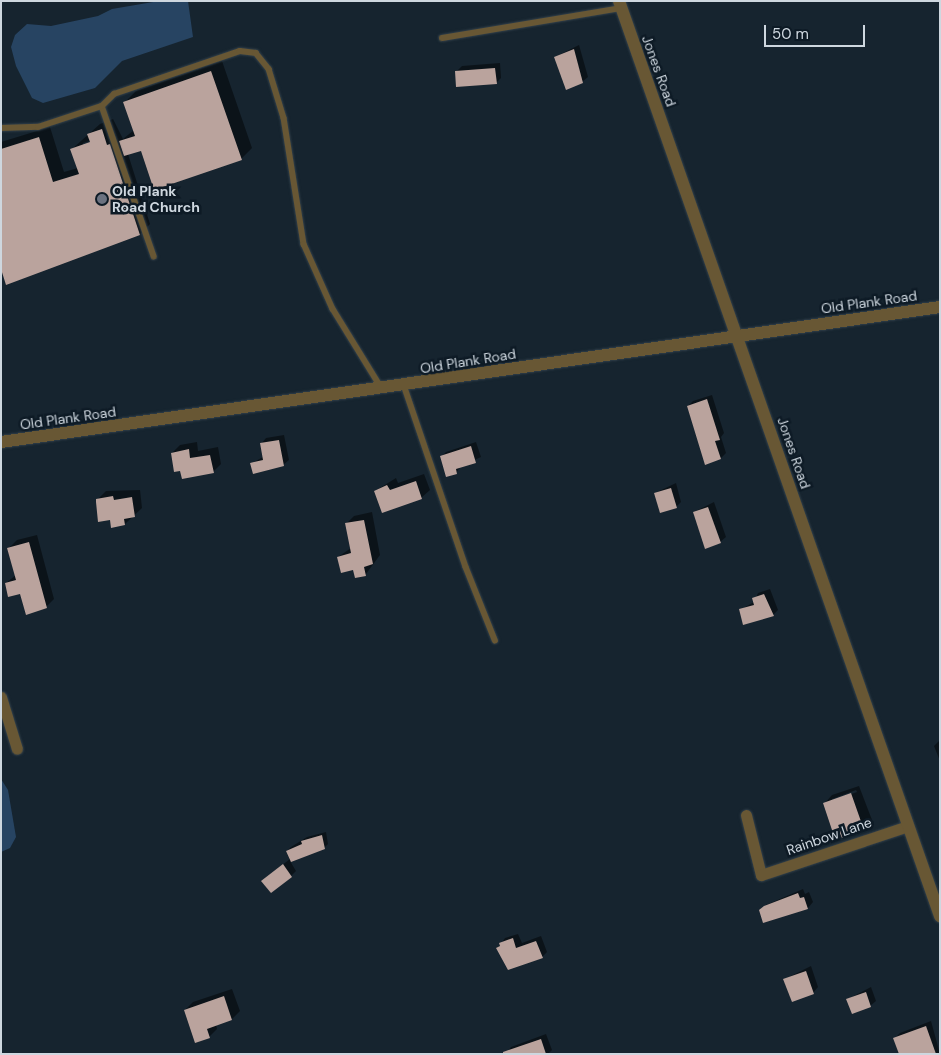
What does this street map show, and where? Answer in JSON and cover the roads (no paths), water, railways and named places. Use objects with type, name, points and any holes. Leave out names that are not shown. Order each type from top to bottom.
[{"type":"street","name":"Jones Road","points":[[620,5],[738,336],[940,916]]},
{"type":"street","name":"Old Plank Road","points":[[1,442],[404,386],[940,307]]},
{"type":"street","points":[[1,697],[17,749]]},
{"type":"street","name":"Rainbow Lane","points":[[746,815],[761,875],[908,826]]},
{"type":"lane","points":[[442,38],[620,5]]},
{"type":"lane","points":[[1,128],[38,127],[102,106],[114,94],[240,51],[256,53],[269,69],[284,118],[304,244],[333,309],[382,389]]},
{"type":"lane","points":[[102,106],[154,256]]},
{"type":"lane","points":[[404,386],[466,567],[495,640]]},
{"type":"water","points":[[159,1],[188,1],[193,37],[122,61],[95,88],[43,103],[32,98],[16,66],[11,47],[15,35],[27,24],[51,26],[98,16],[112,9]]},
{"type":"water","points":[[1,779],[8,790],[16,837],[10,848],[1,852]]},
{"type":"place","name":"Old Plank Road Church","points":[[102,199]]}]
